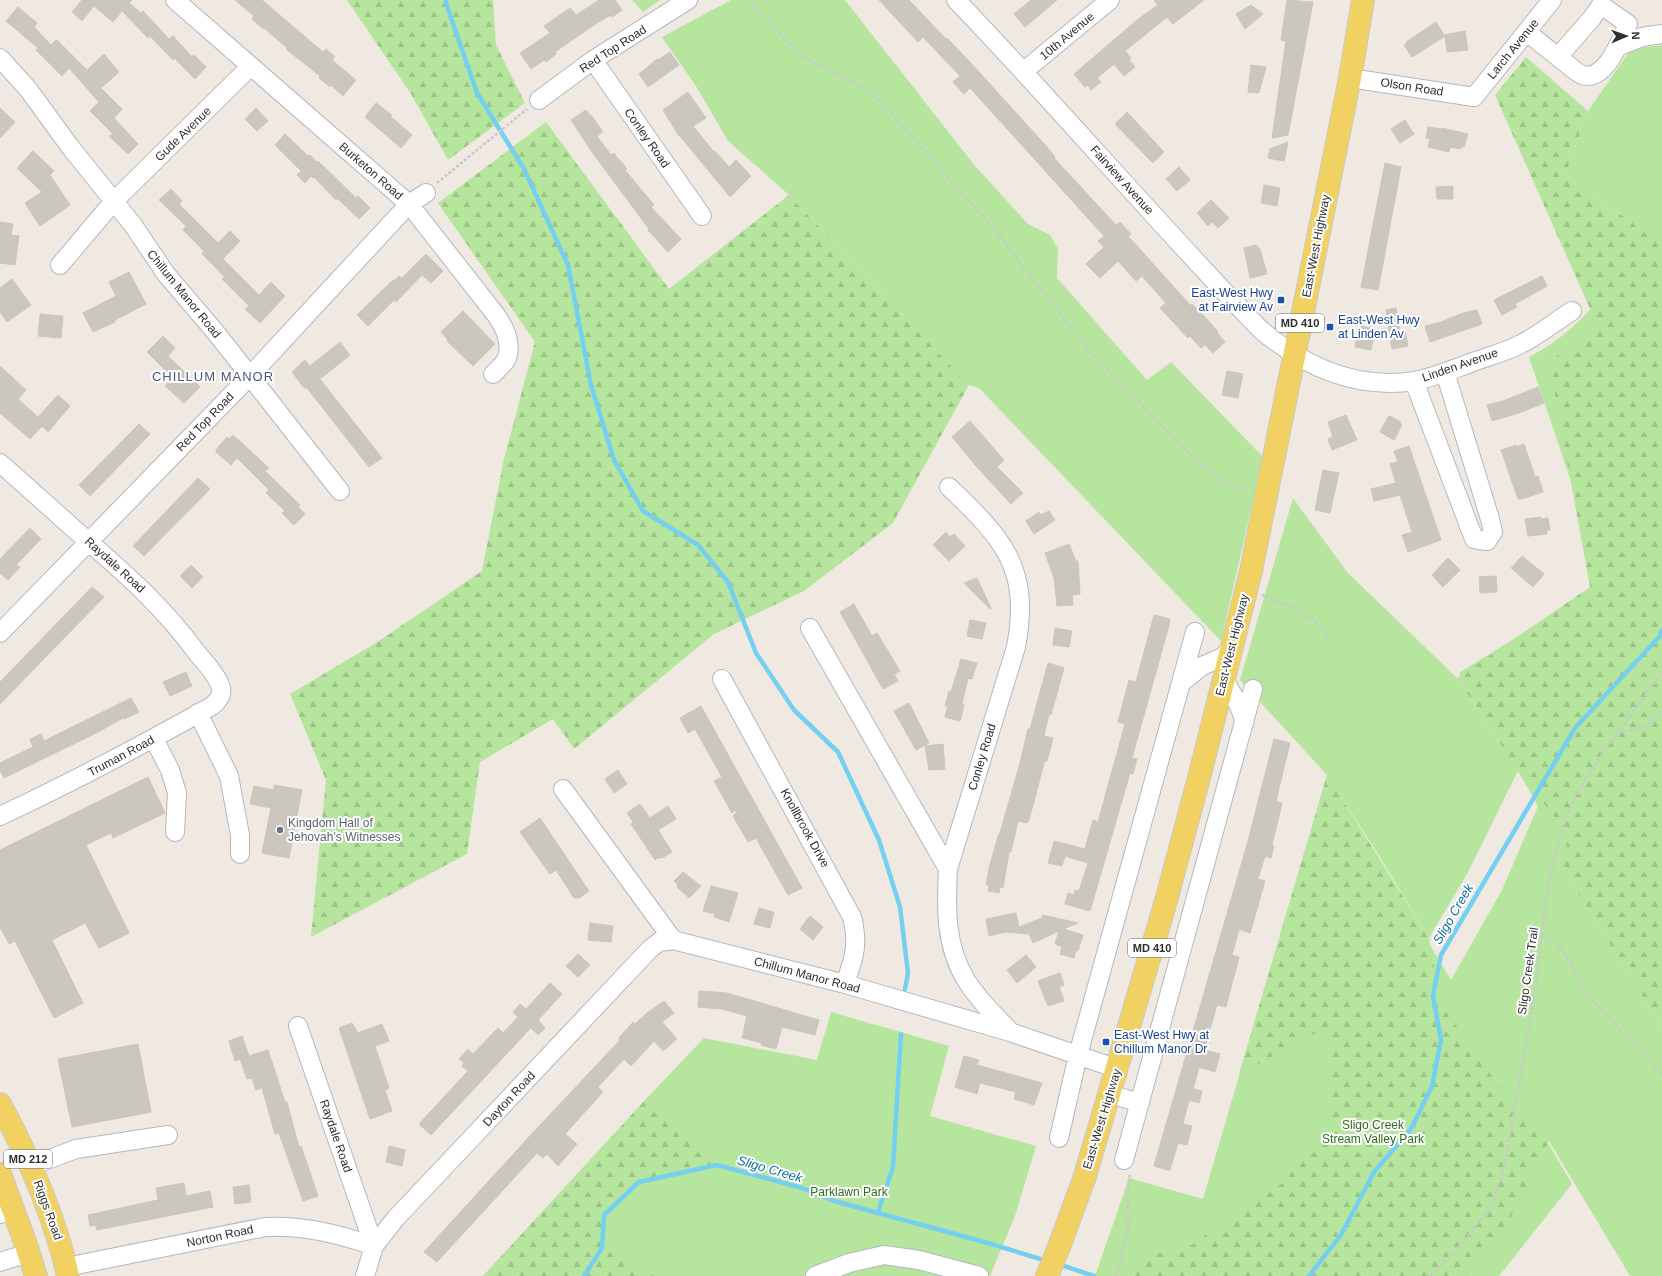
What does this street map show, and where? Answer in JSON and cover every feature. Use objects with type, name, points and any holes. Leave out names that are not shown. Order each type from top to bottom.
[{"type":"main road","name":"East-West Highway","points":[[1047,1276],[1059,1248],[1085,1176],[1118,1069],[1168,893],[1247,589],[1350,78],[1363,0]]},
{"type":"main road","name":"Riggs Road","points":[[0,1104],[31,1166],[51,1216],[67,1271]]},
{"type":"main road","name":"MD 212","points":[[0,1174],[7,1211],[29,1253],[36,1276]]},
{"type":"street","name":"Burketon Road","points":[[175,0],[409,204],[496,315],[505,330],[509,350],[505,361],[493,374]]},
{"type":"street","name":"Red Top Road","points":[[532,105],[593,60],[688,0]]},
{"type":"street","name":"Fairview Avenue","points":[[956,0],[1024,71],[1184,249],[1256,325],[1272,340],[1294,354]]},
{"type":"street","name":"10th Avenue","points":[[1024,71],[1110,0]]},
{"type":"street","name":"Larch Avenue","points":[[1474,97],[1552,0]]},
{"type":"street","points":[[1527,32],[1558,57],[1582,75],[1589,76],[1598,72],[1607,64],[1619,46],[1628,24],[1601,5],[1592,18],[1558,57]]},
{"type":"street","points":[[1619,46],[1642,37],[1662,34]]},
{"type":"street","name":"Chillum Manor Road","points":[[0,58],[28,89],[70,148],[133,225],[166,274],[216,334],[340,491]]},
{"type":"street","name":"Conley Road","points":[[593,60],[702,216]]},
{"type":"street","name":"Gude Avenue","points":[[60,265],[114,201],[251,66]]},
{"type":"street","name":"Olson Road","points":[[1350,78],[1474,97]]},
{"type":"street","name":"Red Top Road","points":[[0,633],[249,377],[409,204],[426,193]]},
{"type":"street","name":"Linden Avenue","points":[[1294,354],[1314,366],[1342,376],[1377,382],[1414,381],[1445,372],[1521,344],[1572,310]]},
{"type":"street","points":[[1414,381],[1474,539],[1487,541],[1493,532],[1490,519],[1445,372]]},
{"type":"street","name":"Raydale Road","points":[[0,463],[125,573],[164,611],[183,633],[217,679]]},
{"type":"street","name":"Conley Road","points":[[949,487],[980,516],[999,539],[1014,569],[1018,583],[1021,614],[1016,647],[948,869],[947,916],[950,938],[956,958],[966,979],[981,1001],[1010,1032]]},
{"type":"street","points":[[810,628],[948,869]]},
{"type":"street","points":[[1059,1138],[1078,1055],[1195,632]]},
{"type":"street","points":[[1181,683],[1202,666],[1222,657],[1233,645]]},
{"type":"street","name":"Truman Road","points":[[0,816],[65,786],[154,739],[218,701],[221,696],[220,685],[217,679]]},
{"type":"street","name":"Knollbrook Drive","points":[[722,679],[852,917],[856,938],[855,953],[846,984]]},
{"type":"street","points":[[1224,680],[1242,712],[1244,725]]},
{"type":"street","points":[[1124,1160],[1253,689]]},
{"type":"street","points":[[198,713],[229,776],[240,835],[240,854]]},
{"type":"street","points":[[154,739],[170,770],[177,793],[175,832]]},
{"type":"street","points":[[563,789],[673,940]]},
{"type":"street","name":"Chillum Manor Road","points":[[673,940],[846,984],[1010,1032],[1118,1069]]},
{"type":"street","name":"Dayton Road","points":[[364,1276],[374,1246],[396,1218],[650,949],[659,942],[673,940]]},
{"type":"street","name":"Raydale Road","points":[[298,1026],[374,1246]]},
{"type":"street","points":[[1110,1094],[1140,1103]]},
{"type":"street","points":[[31,1166],[76,1149],[168,1135]]},
{"type":"street","name":"Norton Road","points":[[67,1271],[265,1227],[284,1226],[340,1234],[374,1246]]},
{"type":"street","points":[[0,1262],[29,1253]]},
{"type":"street","points":[[815,1276],[849,1263],[884,1255],[919,1260],[979,1276]]},
{"type":"path","points":[[748,0],[802,56],[868,90],[899,122],[994,229],[1092,353],[1188,451],[1218,477],[1224,482],[1265,502]]},
{"type":"path","points":[[426,193],[469,155],[532,105]]},
{"type":"path","points":[[1247,589],[1286,604],[1314,620],[1335,644]]},
{"type":"path","name":"Sligo Creek Trail","points":[[1430,1276],[1457,1250],[1492,1204],[1504,1166],[1533,1007],[1542,932],[1554,858],[1565,818],[1583,784],[1617,733],[1662,673]]},
{"type":"path","points":[[1617,733],[1644,727],[1662,712]]},
{"type":"path","points":[[1542,932],[1556,943],[1570,962],[1580,984],[1594,1001],[1662,1074]]},
{"type":"path","points":[[1116,1276],[1128,1233],[1128,1190],[1130,1172],[1124,1160]]},
{"type":"green space","points":[[347,0],[493,0],[496,45],[525,103],[448,160],[411,94]]},
{"type":"green space","points":[[632,0],[660,0],[643,12]]},
{"type":"green space","points":[[731,0],[845,0],[975,166],[1028,224],[1050,235],[1058,249],[1057,278],[1147,380],[1171,362],[1263,457],[1221,641],[979,388],[969,385],[789,195],[728,141],[696,86],[662,37]]},
{"type":"green space","points":[[1662,45],[1662,1015],[1563,869],[1662,1028],[1662,1276],[1630,1276],[1549,1141],[1544,1136],[1572,1184],[1499,1276],[1095,1276],[1129,1178],[1203,1199],[1327,775],[1240,680],[1293,498],[1347,572],[1457,678],[1502,746],[1459,673],[1605,582],[1529,357],[1561,337],[1582,319],[1602,296],[1645,231],[1565,176],[1588,111],[1631,49]],"holes":[[[1518,771],[1538,806],[1502,890],[1451,980],[1338,792],[1429,938],[1467,874]]]},
{"type":"green space","points":[[1526,57],[1588,111],[1565,176],[1652,236],[1662,219],[1662,1028],[1563,869],[1568,834],[1518,770],[1457,678],[1590,587],[1549,361],[1599,329],[1495,95]]},
{"type":"green space","points":[[546,122],[669,289],[789,195],[969,385],[893,523],[804,591],[714,634],[574,749],[553,719],[480,762],[467,854],[311,937],[326,780],[290,694],[379,641],[482,571],[504,459],[535,342],[438,203]]},
{"type":"green space","name":"Sligo Creek Stream Valley Park","points":[[1327,775],[1429,938],[1440,1002],[1501,1089],[1549,1141],[1504,1230],[1465,1276],[1128,1276],[1131,1260],[1191,1245],[1280,1185],[1327,1131],[1333,1063],[1327,1027],[1239,1074]]},
{"type":"green space","name":"Parklawn Park","points":[[831,1012],[949,1046],[930,1116],[1036,1146],[1015,1216],[990,1276],[483,1276],[704,1038],[817,1060]]},
{"type":"green space","points":[[648,1097],[717,1165],[639,1182],[604,1215],[602,1248],[655,1276],[483,1276]]},
{"type":"building","points":[[82,0],[132,0],[129,3],[141,13],[143,11],[169,39],[173,36],[192,57],[194,55],[206,67],[195,79],[174,58],[173,60],[150,36],[148,38],[122,11],[113,22],[94,6],[82,21],[72,12]]},
{"type":"building","points":[[235,0],[262,0],[323,52],[326,49],[335,57],[332,60],[356,80],[343,96],[331,85],[330,87],[319,78],[320,76],[286,49],[287,48],[264,28],[263,29],[252,19],[254,16]]},
{"type":"building","points":[[599,0],[615,0],[622,10],[612,17],[611,15],[597,23],[555,52],[556,54],[546,62],[544,60],[531,69],[520,53],[550,33],[544,26],[570,8],[576,15]]},
{"type":"building","points":[[879,0],[909,0],[969,61],[1048,148],[1055,157],[1054,158],[1116,225],[1120,222],[1131,234],[1128,236],[1191,306],[1192,304],[1206,318],[1225,342],[1213,353],[1205,345],[1201,348],[1190,336],[1188,338],[1160,308],[1166,303],[1142,276],[1136,281],[1118,261],[1100,278],[1086,264],[1104,247],[1098,241],[1104,236],[970,88],[964,94],[953,82],[960,76],[923,37],[918,42]]},
{"type":"building","points":[[1031,0],[1057,0],[1025,27],[1014,14]]},
{"type":"building","points":[[1154,0],[1204,0],[1173,24],[1167,17],[1125,51],[1131,58],[1129,60],[1135,67],[1124,76],[1114,64],[1097,78],[1101,82],[1091,90],[1088,85],[1085,87],[1074,74],[1137,20],[1158,5]]},
{"type":"building","points":[[1287,0],[1313,2],[1288,135],[1272,138],[1286,41],[1281,40]]},
{"type":"building","points":[[1251,5],[1263,14],[1245,29],[1236,14]]},
{"type":"building","points":[[18,7],[37,23],[34,27],[51,45],[56,40],[58,41],[87,70],[104,54],[119,72],[101,88],[122,109],[114,118],[138,144],[128,154],[109,136],[113,134],[90,111],[99,102],[69,68],[62,76],[36,50],[38,48],[6,21]]},
{"type":"building","points":[[1436,22],[1444,35],[1465,31],[1468,50],[1447,52],[1445,36],[1412,57],[1404,45],[1407,43],[1406,42]]},
{"type":"building","points":[[670,52],[679,65],[648,87],[639,74],[657,59],[658,60]]},
{"type":"building","points":[[1251,65],[1266,67],[1259,93],[1248,92]]},
{"type":"building","points":[[688,92],[706,118],[693,126],[714,152],[715,151],[729,167],[736,160],[751,176],[730,197],[679,136],[663,110]]},
{"type":"building","points":[[376,103],[392,115],[390,116],[412,135],[401,148],[365,117]]},
{"type":"building","points":[[0,108],[15,122],[0,138]]},
{"type":"building","points":[[256,108],[268,121],[257,131],[245,119]]},
{"type":"building","points":[[586,110],[603,132],[597,136],[611,155],[614,153],[627,169],[625,170],[654,205],[651,207],[681,239],[668,252],[648,230],[649,229],[592,152],[571,120]]},
{"type":"building","points":[[1127,112],[1164,152],[1153,163],[1115,124]]},
{"type":"building","points":[[1405,120],[1414,134],[1400,143],[1391,129]]},
{"type":"building","points":[[1428,127],[1442,128],[1468,134],[1464,147],[1461,147],[1460,149],[1450,147],[1449,152],[1428,147],[1430,139],[1426,138]]},
{"type":"building","points":[[285,134],[308,156],[310,155],[317,162],[318,161],[356,198],[358,196],[370,208],[359,219],[337,198],[336,200],[314,177],[313,178],[311,176],[305,183],[297,175],[301,171],[275,145]]},
{"type":"building","points":[[1288,142],[1284,161],[1268,158],[1270,149]]},
{"type":"building","points":[[33,151],[54,171],[50,175],[70,205],[40,226],[25,203],[42,192],[17,168]]},
{"type":"building","points":[[1385,163],[1401,167],[1378,290],[1361,287]]},
{"type":"building","points":[[1179,167],[1190,180],[1177,191],[1166,179]]},
{"type":"building","points":[[1264,185],[1280,188],[1277,206],[1261,203]]},
{"type":"building","points":[[1453,186],[1453,199],[1437,199],[1436,187]]},
{"type":"building","points":[[171,189],[182,201],[179,204],[218,243],[230,231],[240,241],[223,259],[259,295],[271,282],[285,296],[260,323],[245,309],[249,306],[222,279],[225,277],[202,254],[204,251],[183,230],[186,226],[159,200]]},
{"type":"building","points":[[1211,200],[1229,218],[1218,228],[1212,222],[1208,226],[1197,213]]},
{"type":"building","points":[[0,222],[13,224],[11,235],[19,236],[15,265],[0,263]]},
{"type":"building","points":[[1256,245],[1260,249],[1267,274],[1250,278],[1244,248]]},
{"type":"building","points":[[426,254],[443,271],[431,283],[422,275],[396,302],[394,300],[368,326],[357,315],[393,280],[394,281],[399,276],[402,278]]},
{"type":"building","points":[[129,272],[146,304],[115,320],[115,322],[93,332],[83,313],[116,296],[109,282]]},
{"type":"building","points":[[1542,276],[1547,286],[1515,304],[1517,307],[1502,315],[1494,300]]},
{"type":"building","points":[[12,279],[31,305],[7,322],[0,312],[0,288]]},
{"type":"building","points":[[1396,308],[1400,331],[1405,330],[1408,346],[1392,349],[1386,310]]},
{"type":"building","points":[[1477,310],[1482,324],[1430,342],[1425,326],[1441,322],[1463,313]]},
{"type":"building","points":[[463,311],[495,344],[473,366],[447,341],[448,340],[441,332]]},
{"type":"building","points":[[40,314],[63,316],[61,338],[38,336]]},
{"type":"building","points":[[1361,326],[1375,329],[1371,350],[1355,347],[1358,331],[1360,331]]},
{"type":"building","points":[[163,336],[175,348],[168,356],[200,387],[184,403],[165,386],[173,378],[147,352]]},
{"type":"building","points":[[340,342],[350,355],[320,379],[382,458],[369,467],[307,388],[304,388],[292,372],[305,360],[310,366]]},
{"type":"building","points":[[0,366],[26,390],[18,399],[38,417],[58,395],[70,406],[48,432],[42,426],[30,439],[0,413]]},
{"type":"building","points":[[1227,371],[1243,374],[1238,398],[1222,395]]},
{"type":"building","points":[[1538,387],[1544,403],[1519,413],[1492,421],[1487,405],[1503,401]]},
{"type":"building","points":[[1346,415],[1357,440],[1332,450],[1328,439],[1333,437],[1328,422]]},
{"type":"building","points":[[1390,416],[1401,422],[1400,424],[1402,425],[1394,440],[1380,432]]},
{"type":"building","points":[[970,421],[1004,460],[997,467],[1023,493],[1011,504],[952,437]]},
{"type":"building","points":[[139,424],[150,434],[90,496],[79,485]]},
{"type":"building","points":[[233,435],[269,468],[265,471],[300,505],[298,507],[305,514],[294,525],[282,513],[285,511],[266,493],[269,490],[237,458],[231,465],[216,452],[227,437],[229,439]]},
{"type":"building","points":[[1524,444],[1535,477],[1538,476],[1543,492],[1518,499],[1501,450]]},
{"type":"building","points":[[1409,446],[1441,540],[1408,552],[1402,535],[1412,532],[1400,495],[1374,501],[1371,489],[1396,483],[1390,464],[1398,462],[1394,451]]},
{"type":"building","points":[[1323,470],[1339,473],[1330,513],[1315,510]]},
{"type":"building","points":[[198,478],[210,489],[144,556],[133,546]]},
{"type":"building","points":[[1049,511],[1055,520],[1034,534],[1026,521],[1039,512],[1041,515]]},
{"type":"building","points":[[1541,517],[1541,519],[1548,518],[1550,530],[1546,530],[1547,534],[1528,536],[1525,519]]},
{"type":"building","points":[[30,528],[41,539],[16,565],[20,567],[8,580],[0,573],[0,559]]},
{"type":"building","points":[[946,532],[950,537],[954,534],[965,546],[949,561],[933,545]]},
{"type":"building","points":[[1069,544],[1076,561],[1078,561],[1080,594],[1072,595],[1073,605],[1057,606],[1054,578],[1045,553]]},
{"type":"building","points":[[1522,556],[1544,574],[1533,587],[1511,568]]},
{"type":"building","points":[[1448,558],[1460,570],[1443,587],[1432,575]]},
{"type":"building","points":[[191,565],[203,577],[192,588],[180,576]]},
{"type":"building","points":[[1496,576],[1497,592],[1480,593],[1479,577]]},
{"type":"building","points":[[977,578],[991,608],[990,609],[964,583]]},
{"type":"building","points":[[92,587],[104,597],[0,704],[0,682]]},
{"type":"building","points":[[854,604],[872,636],[877,633],[900,671],[894,674],[898,681],[883,689],[840,612]]},
{"type":"building","points":[[1154,615],[1170,619],[1168,629],[1132,758],[1137,759],[1133,774],[1130,773],[1090,911],[1065,904],[1068,893],[1074,895],[1075,890],[1079,891],[1088,863],[1065,856],[1062,866],[1048,863],[1054,841],[1085,849],[1093,820],[1098,822],[1125,724],[1118,722],[1129,680],[1136,682]]},
{"type":"building","points":[[970,620],[986,623],[982,639],[967,636]]},
{"type":"building","points":[[1055,628],[1072,631],[1069,647],[1053,645]]},
{"type":"building","points":[[961,659],[977,663],[972,679],[968,678],[960,721],[945,717],[948,706],[945,706]]},
{"type":"building","points":[[1048,663],[1064,668],[1051,715],[1049,714],[1044,736],[1053,738],[1047,761],[1045,760],[1029,820],[1027,823],[1018,821],[1011,852],[1009,852],[1003,888],[1000,887],[999,893],[988,891],[989,885],[986,885],[989,868]]},
{"type":"building","points":[[186,672],[192,686],[170,696],[163,682]]},
{"type":"building","points":[[131,698],[139,712],[124,719],[123,718],[98,732],[4,778],[0,770],[0,763],[33,747],[30,739],[41,734],[44,741]]},
{"type":"building","points":[[909,703],[929,743],[916,750],[894,711]]},
{"type":"building","points":[[701,706],[802,888],[788,895],[756,838],[748,842],[733,816],[737,812],[736,810],[732,813],[714,781],[722,777],[695,729],[688,733],[680,718]]},
{"type":"building","points":[[1274,739],[1290,743],[1276,801],[1282,803],[1272,845],[1274,846],[1271,858],[1265,856],[1258,879],[1265,881],[1250,933],[1239,929],[1232,955],[1239,957],[1226,1007],[1217,1005],[1204,1050],[1220,1054],[1215,1072],[1199,1067],[1193,1089],[1202,1091],[1199,1103],[1189,1100],[1183,1124],[1192,1126],[1187,1145],[1178,1143],[1170,1170],[1167,1170],[1154,1166],[1248,841]]},
{"type":"building","points":[[943,744],[945,769],[929,770],[925,746]]},
{"type":"building","points":[[618,770],[627,784],[614,793],[605,779]]},
{"type":"building","points":[[148,777],[165,813],[113,838],[111,833],[86,845],[129,933],[99,948],[85,923],[52,940],[83,1003],[54,1018],[15,941],[9,944],[0,927],[0,850]]},
{"type":"building","name":"Kingdom Hall of Jehovah’s Witnesses","points":[[274,785],[302,790],[289,858],[262,853],[271,808],[250,804],[254,786],[274,790]]},
{"type":"building","points":[[640,804],[650,818],[668,806],[676,819],[658,830],[672,852],[662,858],[657,858],[655,860],[631,824],[633,822],[627,813]]},
{"type":"building","points":[[540,818],[589,891],[579,898],[574,898],[556,870],[550,874],[520,832]]},
{"type":"building","points":[[683,872],[701,886],[689,898],[677,887],[678,885],[674,881]]},
{"type":"building","points":[[711,886],[738,893],[729,922],[714,917],[715,914],[703,911]]},
{"type":"building","points":[[759,908],[774,912],[770,928],[754,924]]},
{"type":"building","points":[[1016,913],[1019,927],[1042,918],[1043,915],[1078,923],[1063,929],[1083,935],[1074,958],[1060,954],[1062,947],[1055,944],[1059,931],[1033,943],[1029,934],[1005,932],[989,936],[986,919]]},
{"type":"building","points":[[810,916],[823,927],[813,940],[800,929]]},
{"type":"building","points":[[590,923],[613,926],[611,942],[588,940]]},
{"type":"building","points":[[578,954],[590,965],[578,977],[566,966]]},
{"type":"building","points":[[1026,955],[1036,967],[1017,983],[1007,970]]},
{"type":"building","points":[[1060,973],[1064,985],[1059,987],[1064,1001],[1048,1006],[1038,981]]},
{"type":"building","points":[[550,983],[562,994],[538,1020],[545,1028],[538,1035],[531,1028],[431,1135],[419,1124],[468,1071],[462,1066],[464,1063],[459,1059],[468,1049],[473,1054],[498,1028],[503,1033],[518,1017],[513,1012],[520,1004],[526,1009]]},
{"type":"building","points":[[699,991],[727,993],[819,1020],[815,1035],[782,1027],[776,1049],[761,1045],[762,1043],[742,1038],[747,1016],[722,1009],[698,1007]]},
{"type":"building","points":[[664,1001],[674,1013],[662,1022],[677,1039],[663,1051],[654,1041],[631,1066],[624,1059],[598,1087],[603,1092],[565,1134],[577,1144],[558,1166],[547,1154],[543,1158],[537,1153],[437,1262],[424,1252],[620,1040],[619,1038],[633,1022],[635,1024]]},
{"type":"building","points":[[352,1023],[358,1033],[382,1024],[389,1041],[375,1046],[389,1088],[385,1090],[392,1111],[370,1119],[339,1028]]},
{"type":"building","points":[[242,1036],[249,1056],[268,1050],[285,1102],[287,1102],[299,1147],[301,1146],[318,1196],[303,1201],[279,1133],[275,1134],[262,1088],[256,1090],[252,1078],[247,1079],[240,1059],[235,1061],[229,1041]]},
{"type":"building","points":[[138,1044],[151,1112],[72,1127],[58,1059]]},
{"type":"building","points":[[964,1056],[979,1060],[977,1065],[1042,1083],[1034,1105],[1014,1099],[1016,1092],[980,1083],[977,1094],[955,1087]]},
{"type":"building","points":[[389,1146],[405,1150],[402,1166],[386,1162]]},
{"type":"building","points":[[184,1183],[186,1196],[210,1191],[213,1207],[97,1230],[96,1225],[90,1226],[88,1215],[158,1200],[156,1188]]},
{"type":"building","points":[[249,1185],[251,1202],[235,1204],[233,1187]]},
{"type":"waterway","points":[[446,0],[477,93],[524,169],[568,265],[591,385],[614,460],[643,511],[698,545],[728,582],[756,653],[794,710],[838,752],[879,840],[900,907],[908,973],[905,989]]},
{"type":"waterway","name":"Sligo Creek","points":[[1309,1276],[1341,1235],[1374,1172],[1411,1129],[1432,1086],[1441,1040],[1433,996],[1441,955],[1575,728],[1660,636],[1662,630]]},
{"type":"waterway","points":[[878,1212],[893,1167],[901,1034]]},
{"type":"waterway","name":"Sligo Creek","points":[[584,1276],[602,1248],[604,1215],[639,1182],[717,1165],[802,1188],[834,1201],[988,1243],[1047,1261]]},
{"type":"waterway","name":"Sligo Creek","points":[[1058,1264],[1094,1276]]},
{"type":"place","name":"East-West Hwy at Fairview Av","points":[[1281,300]]},
{"type":"place","name":"East-West Hwy at Linden Av","points":[[1330,327]]},
{"type":"place","name":"Kingdom Hall of Jehovah’s Witnesses","points":[[280,830]]},
{"type":"place","name":"East-West Hwy at Chillum Manor Dr","points":[[1106,1042]]},
{"type":"district","name":"CHILLUM MANOR","points":[[213,376]]}]
